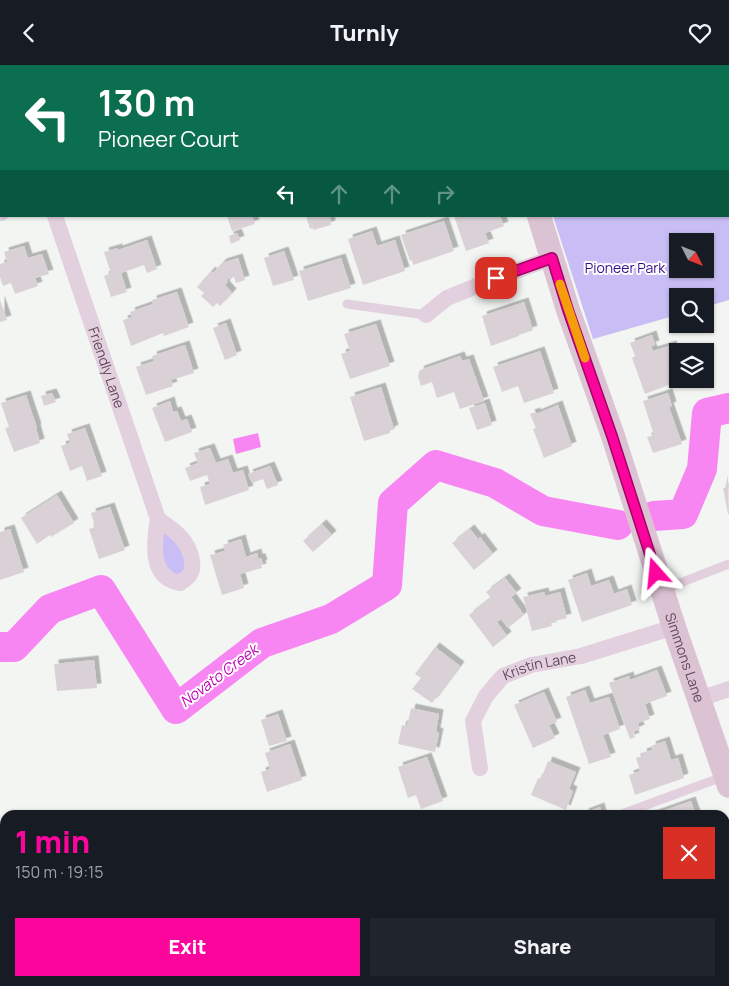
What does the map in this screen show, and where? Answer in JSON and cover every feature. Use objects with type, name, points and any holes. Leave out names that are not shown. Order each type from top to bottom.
[{"type":"street","name":"Friendly Lane","points":[[55,217],[158,519]]},
{"type":"street","name":"Simmons Lane","points":[[538,217],[727,781]]},
{"type":"street","points":[[426,315],[447,298],[552,258]]},
{"type":"street","name":"Kristin Lane","points":[[480,769],[473,721],[486,696],[504,677],[531,665],[581,656],[674,627]]},
{"type":"street","points":[[699,699],[729,689]]},
{"type":"lane","points":[[347,304],[426,315]]},
{"type":"lane","points":[[662,590],[729,564]]},
{"type":"lane","points":[[635,810],[727,781]]},
{"type":"green space","name":"Pioneer Park","points":[[553,217],[729,217],[729,300],[714,304],[714,288],[669,288],[669,317],[593,339]]},
{"type":"green space","points":[[163,529],[180,548],[185,559],[184,572],[176,576],[163,567]]},
{"type":"shaded area","points":[[258,433],[261,447],[236,454],[233,439]]},
{"type":"building","points":[[227,217],[252,217],[255,224],[232,231]]},
{"type":"building","points":[[306,217],[330,217],[331,225],[313,230],[313,228],[310,229]]},
{"type":"building","points":[[454,217],[500,217],[504,226],[485,233],[489,243],[466,251]]},
{"type":"building","points":[[444,221],[454,251],[413,265],[401,235]]},
{"type":"building","points":[[372,231],[377,246],[395,240],[405,271],[363,285],[348,239]]},
{"type":"building","points":[[237,233],[240,240],[231,244],[229,236]]},
{"type":"building","points":[[147,240],[157,269],[147,273],[144,265],[121,273],[127,292],[111,297],[104,276],[111,273],[104,252],[118,248],[118,250]]},
{"type":"building","points":[[24,246],[28,258],[42,254],[49,274],[35,278],[38,286],[15,294],[11,283],[3,286],[0,277],[0,264],[7,262],[4,252]]},
{"type":"building","points":[[284,251],[294,280],[273,286],[264,258]]},
{"type":"building","points":[[238,258],[245,280],[236,283],[234,277],[227,279],[228,281],[225,285],[232,293],[220,306],[217,303],[213,307],[201,296],[204,293],[197,287],[211,271],[213,273],[222,263]]},
{"type":"building","points":[[341,258],[351,288],[308,301],[299,271]]},
{"type":"building","points":[[177,292],[189,327],[164,336],[163,333],[131,346],[123,320],[132,317],[130,312],[153,304],[152,300]]},
{"type":"building","points":[[0,300],[7,320],[0,322]]},
{"type":"building","points":[[524,302],[533,330],[491,346],[482,316]]},
{"type":"building","points":[[226,323],[237,355],[225,360],[213,328]]},
{"type":"building","points":[[376,324],[390,366],[350,379],[341,354],[350,351],[344,334]]},
{"type":"building","points":[[652,335],[655,345],[651,346],[653,351],[669,346],[669,385],[645,394],[632,358],[635,356],[630,343]]},
{"type":"building","points":[[185,345],[194,373],[171,380],[173,386],[146,395],[136,367],[154,361],[152,356]]},
{"type":"building","points":[[540,351],[554,393],[524,403],[518,386],[502,392],[493,367]]},
{"type":"building","points":[[460,356],[462,361],[469,359],[484,401],[460,409],[454,392],[437,398],[432,382],[421,386],[418,376],[420,370]]},
{"type":"building","points":[[381,387],[394,429],[390,433],[364,441],[350,397]]},
{"type":"building","points":[[52,393],[56,402],[44,406],[41,396]]},
{"type":"building","points":[[668,393],[672,406],[669,407],[682,444],[653,453],[647,437],[654,435],[643,401]]},
{"type":"building","points":[[26,395],[40,443],[14,452],[5,428],[9,427],[1,403]]},
{"type":"building","points":[[170,401],[173,412],[177,411],[181,421],[187,419],[192,432],[165,442],[152,408]]},
{"type":"building","points":[[485,403],[492,425],[477,430],[469,408]]},
{"type":"building","points":[[558,405],[572,446],[544,458],[533,429],[536,428],[530,414],[536,412],[536,414]]},
{"type":"building","points":[[85,428],[102,476],[87,481],[82,466],[70,471],[61,446],[70,443],[67,434]]},
{"type":"building","points":[[210,448],[216,463],[228,459],[233,473],[243,470],[249,490],[205,505],[200,487],[210,484],[207,475],[190,481],[185,468],[198,463],[194,453]]},
{"type":"building","points":[[270,466],[278,485],[267,489],[263,479],[252,483],[248,474]]},
{"type":"building","points":[[728,475],[729,514],[723,488],[725,488]]},
{"type":"building","points":[[57,495],[74,523],[37,544],[21,518]]},
{"type":"building","points":[[110,507],[125,550],[99,559],[89,529],[95,527],[91,513]]},
{"type":"building","points":[[322,524],[332,535],[313,552],[303,541]]},
{"type":"building","points":[[10,529],[24,572],[0,580],[0,532]]},
{"type":"building","points":[[470,529],[478,539],[480,537],[493,554],[474,570],[452,543]]},
{"type":"building","points":[[241,539],[246,557],[257,553],[258,558],[261,558],[263,564],[261,565],[262,568],[240,574],[244,588],[222,595],[210,555],[225,551],[223,545]]},
{"type":"building","points":[[587,573],[591,586],[609,580],[614,594],[627,589],[632,605],[582,622],[568,580]]},
{"type":"building","points":[[505,578],[517,593],[511,597],[524,615],[508,628],[501,619],[497,622],[507,636],[493,647],[469,615],[491,598],[486,592]]},
{"type":"building","points":[[544,592],[545,596],[560,592],[567,618],[551,622],[552,626],[532,631],[523,597]]},
{"type":"building","points":[[435,647],[460,666],[432,703],[412,689],[421,678],[415,674]]},
{"type":"building","points":[[94,660],[97,688],[57,691],[54,664]]},
{"type":"building","points":[[657,670],[667,696],[645,704],[650,719],[638,723],[640,729],[633,732],[635,737],[630,739],[609,683],[629,676],[630,680]]},
{"type":"building","points":[[585,690],[590,703],[609,697],[620,729],[603,735],[611,757],[589,764],[566,697]]},
{"type":"building","points":[[544,692],[557,722],[549,725],[555,738],[533,748],[514,705]]},
{"type":"building","points":[[411,708],[439,714],[436,732],[439,733],[435,752],[398,744],[402,725],[407,726]]},
{"type":"building","points":[[278,714],[287,741],[269,746],[261,720]]},
{"type":"building","points":[[665,741],[671,760],[678,758],[684,778],[635,795],[629,775],[640,771],[636,758],[643,756],[642,753],[652,750],[651,746]]},
{"type":"building","points":[[290,744],[302,780],[267,792],[261,772],[270,769],[265,753]]},
{"type":"building","points":[[427,757],[443,801],[421,809],[416,795],[408,798],[398,767]]},
{"type":"building","points":[[548,761],[576,772],[569,789],[573,791],[566,810],[531,795],[538,778],[541,779]]},
{"type":"building","points":[[691,801],[694,810],[665,810]]},
{"type":"waterway","name":"Novato Creek","points":[[654,516],[683,514],[702,469],[707,413],[729,408]]},
{"type":"waterway","name":"Novato Creek","points":[[0,647],[14,647],[50,609],[101,590],[176,709],[262,643],[331,619],[387,585],[393,503],[436,465],[495,483],[543,511],[618,525]]},
{"type":"slow traffic","points":[[560,284],[585,358]]},
{"type":"route","points":[[496,278],[552,258],[656,573]]}]
